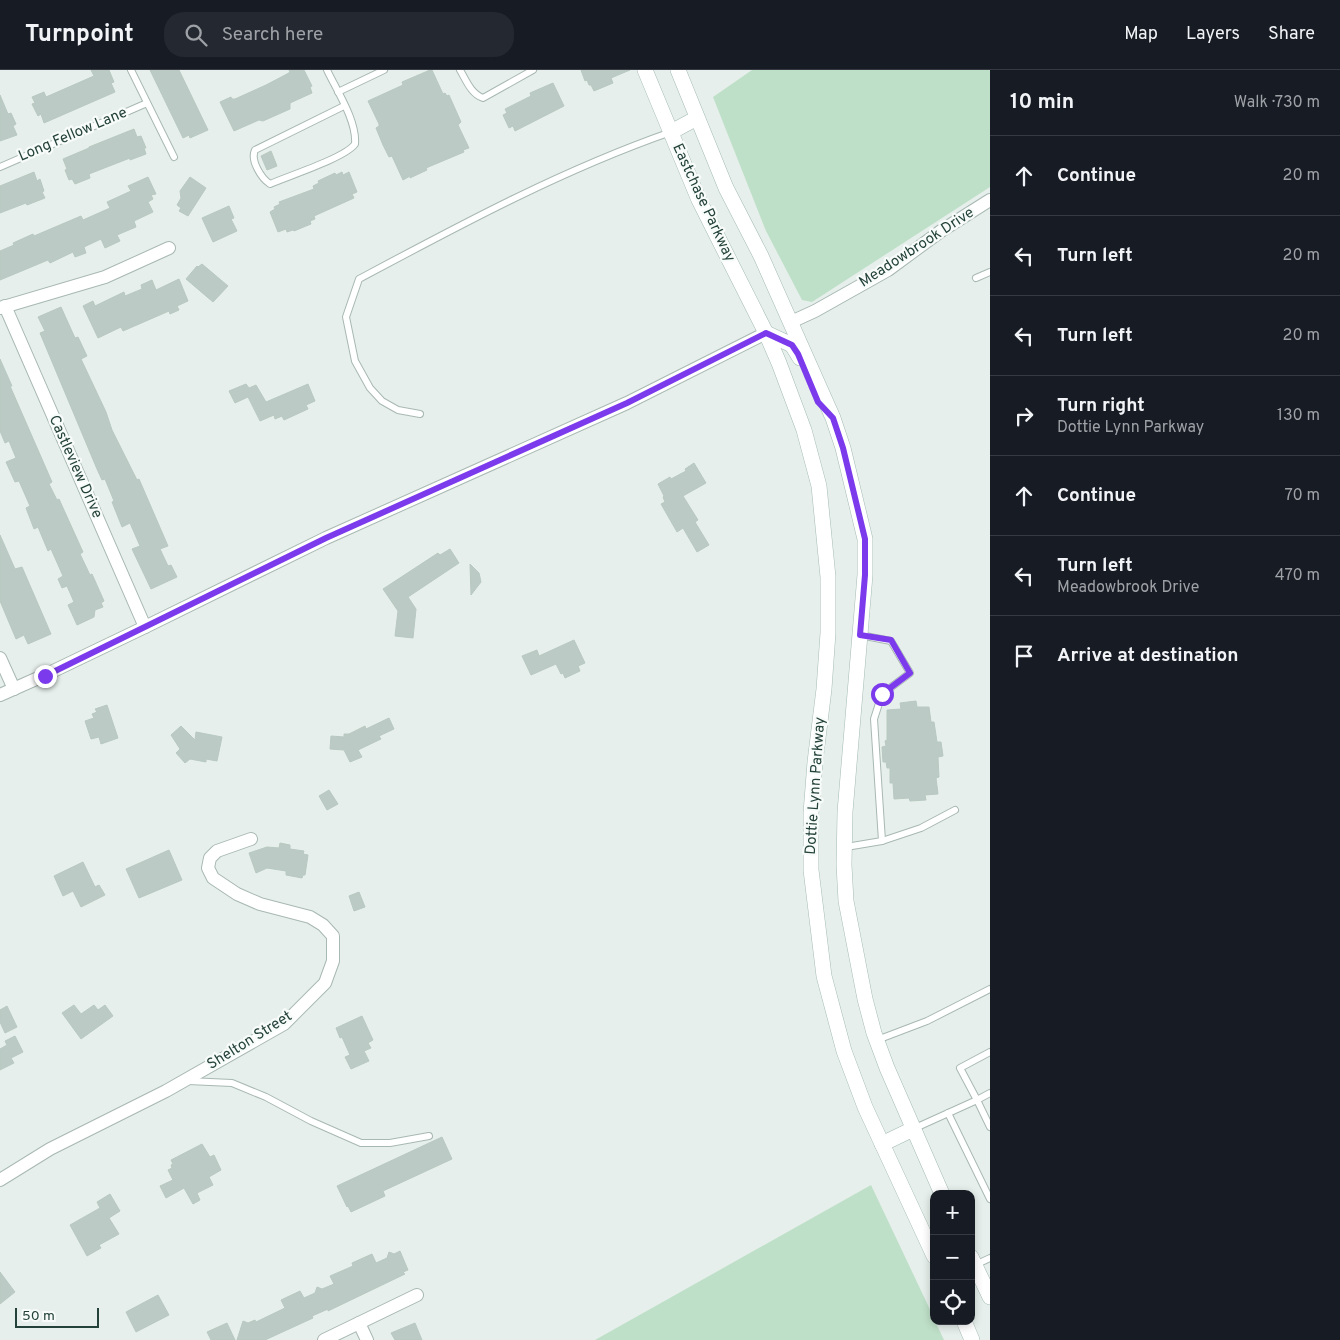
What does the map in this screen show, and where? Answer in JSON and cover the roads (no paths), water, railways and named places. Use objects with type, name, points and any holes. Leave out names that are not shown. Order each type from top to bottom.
[{"type":"main road","name":"Eastchase Parkway","points":[[645,70],[700,200],[766,333]]},
{"type":"main road","name":"Eastchase Parkway","points":[[678,70],[726,188],[761,256],[791,322]]},
{"type":"main road","points":[[671,132],[697,118]]},
{"type":"main road","name":"Dottie Lynn Parkway","points":[[791,322],[833,418],[848,467],[865,539],[865,575],[845,812],[846,900],[865,999],[877,1040],[887,1068],[940,1190]]},
{"type":"main road","points":[[766,333],[792,345],[798,354],[818,402],[833,418]]},
{"type":"main road","name":"Dottie Lynn Parkway","points":[[766,333],[804,430],[819,486],[828,577],[828,633],[824,689],[811,813],[811,870],[824,976],[844,1051],[865,1107],[930,1247]]},
{"type":"main road","points":[[882,1144],[913,1129]]},
{"type":"main road","points":[[975,1265],[990,1298]]},
{"type":"main road","points":[[966,1325],[972,1340]]},
{"type":"street","name":"Meadowbrook Drive","points":[[791,322],[815,311],[888,270],[941,230],[990,200]]},
{"type":"street","points":[[2,307],[104,277],[169,248]]},
{"type":"street","name":"Castleview Drive","points":[[2,307],[146,628]]},
{"type":"street","points":[[0,695],[146,628],[326,538],[627,403],[766,333]]},
{"type":"street","points":[[0,658],[14,689]]},
{"type":"street","name":"Shelton Street","points":[[0,1180],[50,1149],[185,1080],[284,1024],[326,983],[333,961],[333,936],[324,925],[310,917],[260,904],[237,894],[213,878],[208,868],[210,858],[217,851],[251,839]]},
{"type":"street","points":[[324,1340],[417,1295]]},
{"type":"street","points":[[359,1323],[367,1340]]},
{"type":"lane","points":[[131,70],[174,157]]},
{"type":"lane","points":[[328,70],[353,126],[356,138],[353,148],[270,184],[265,181],[253,159],[253,154],[258,148],[344,106]]},
{"type":"lane","points":[[338,92],[384,70]]},
{"type":"lane","points":[[460,70],[470,88],[477,96],[483,98],[533,70]]},
{"type":"lane","name":"Long Fellow Lane","points":[[0,167],[147,103]]},
{"type":"lane","points":[[420,414],[398,410],[382,401],[370,388],[355,361],[346,317],[359,279],[476,216],[621,150],[671,132]]},
{"type":"lane","points":[[976,278],[990,272]]},
{"type":"lane","points":[[860,635],[891,640],[910,673],[882,694],[874,719],[882,841]]},
{"type":"lane","points":[[844,847],[882,841],[922,828],[955,810]]},
{"type":"lane","points":[[877,1040],[927,1021],[990,989]]},
{"type":"lane","points":[[990,1052],[960,1068],[990,1127]]},
{"type":"lane","points":[[185,1080],[232,1083],[266,1097],[311,1121],[361,1143],[390,1143],[429,1136]]},
{"type":"lane","points":[[913,1129],[990,1093]]},
{"type":"lane","points":[[948,1113],[990,1199]]},
{"type":"lane","points":[[975,1261],[990,1258]]}]
